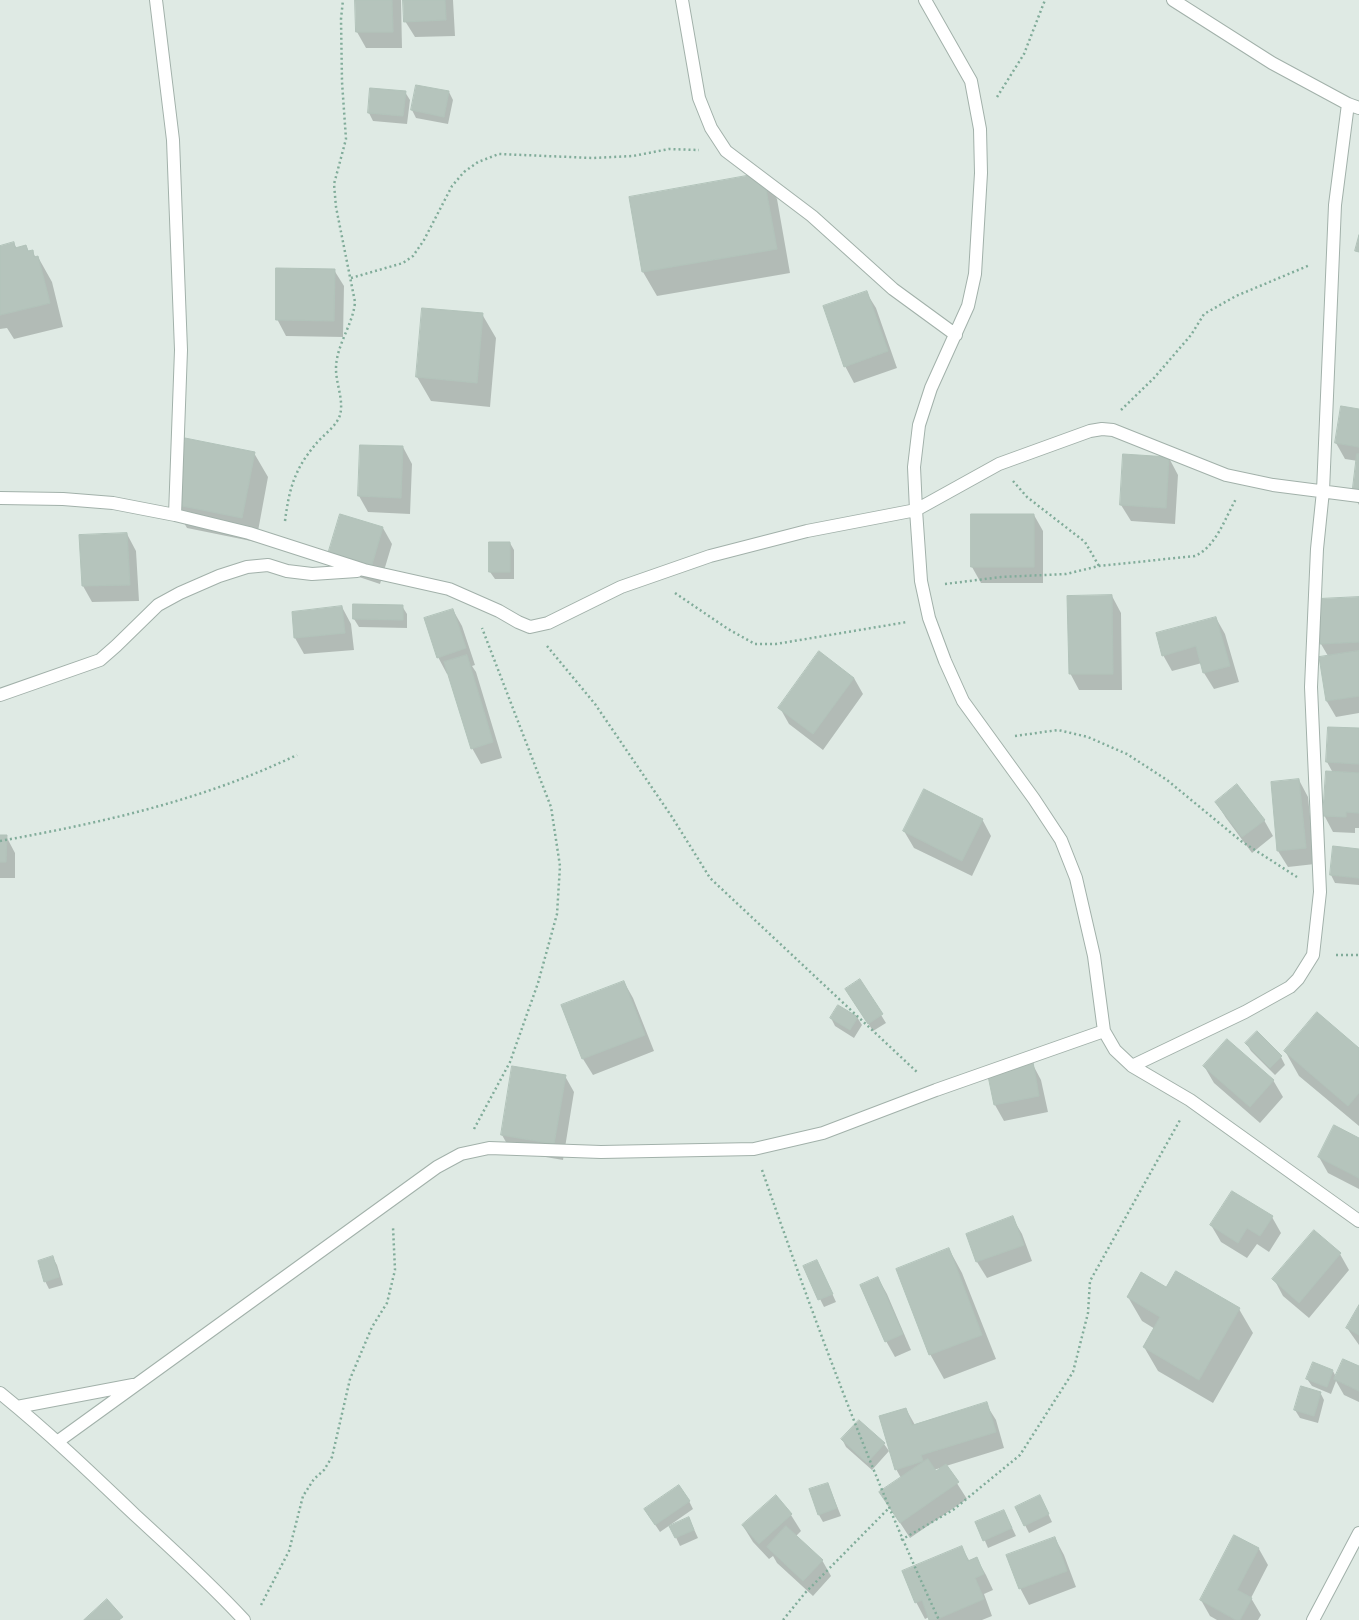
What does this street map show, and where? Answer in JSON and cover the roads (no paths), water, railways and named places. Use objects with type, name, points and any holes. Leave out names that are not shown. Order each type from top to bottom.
[{"type":"street","points":[[156,0],[173,140],[181,350],[175,515]]},
{"type":"street","points":[[682,0],[699,98],[710,128],[726,151],[812,216],[893,289],[956,335]]},
{"type":"street","points":[[925,0],[971,81],[980,129],[981,173],[975,274],[968,306],[931,388],[918,425],[914,467],[916,510],[921,581],[929,618],[945,661],[963,701],[1061,840],[1076,878],[1094,956],[1104,1031],[1115,1050],[1132,1066],[1190,1100],[1359,1221]]},
{"type":"street","points":[[1132,1066],[1244,1012],[1290,987],[1298,979],[1313,955],[1320,892],[1311,687],[1317,549],[1323,491],[1335,205],[1354,106],[1272,63],[1173,0]]},
{"type":"street","points":[[0,498],[64,499],[106,503],[175,515],[281,543],[364,570],[449,589],[530,626],[548,623],[621,588],[710,556],[807,531],[916,510],[999,464],[1102,428],[1113,430],[1226,475],[1273,486],[1359,496]]},
{"type":"street","points":[[0,696],[100,660],[122,641],[158,605],[206,582],[247,566],[268,565],[287,571],[312,574],[364,570]]},
{"type":"street","points":[[57,1442],[437,1167],[461,1154],[489,1148],[601,1152],[754,1149],[823,1133],[936,1090],[1104,1031]]},
{"type":"street","points":[[17,1407],[136,1384]]},
{"type":"street","points":[[0,1393],[57,1442],[223,1597],[244,1620]]},
{"type":"street","points":[[1313,1620],[1359,1533]]}]
